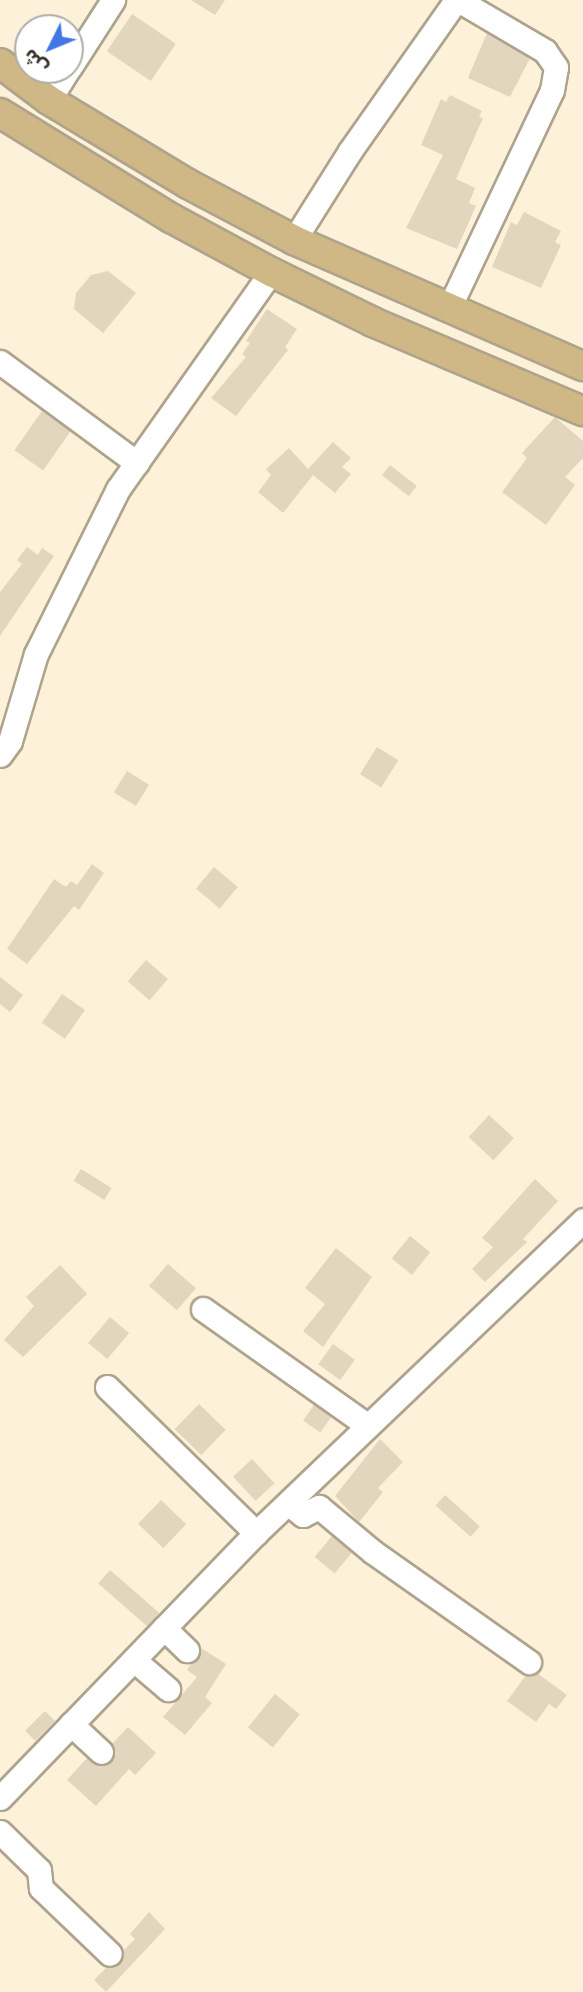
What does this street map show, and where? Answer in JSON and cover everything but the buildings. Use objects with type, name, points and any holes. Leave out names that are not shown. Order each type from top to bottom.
[{"type":"main road","points":[[0,63],[49,100],[188,184],[294,240],[583,366]]},
{"type":"main road","points":[[0,113],[171,218],[271,272],[373,321],[583,411]]},
{"type":"street","points":[[84,45],[113,0]]},
{"type":"street","points":[[294,240],[350,150],[457,0],[545,51],[556,67],[552,90],[449,307]]},
{"type":"street","points":[[49,100],[59,84]]},
{"type":"street","points":[[0,755],[10,741],[36,654],[118,489],[271,272]]},
{"type":"street","points":[[0,362],[137,463]]},
{"type":"street","points":[[1,1794],[256,1533],[583,1220]]},
{"type":"street","points":[[203,1309],[368,1426]]},
{"type":"street","points":[[107,1387],[256,1533]]},
{"type":"street","points":[[288,1503],[303,1516],[319,1507],[373,1552],[529,1662]]},
{"type":"street","points":[[164,1628],[187,1650]]},
{"type":"street","points":[[134,1660],[168,1689]]},
{"type":"street","points":[[71,1724],[101,1752]]},
{"type":"street","points":[[0,1832],[39,1870],[41,1888],[110,1954]]}]
